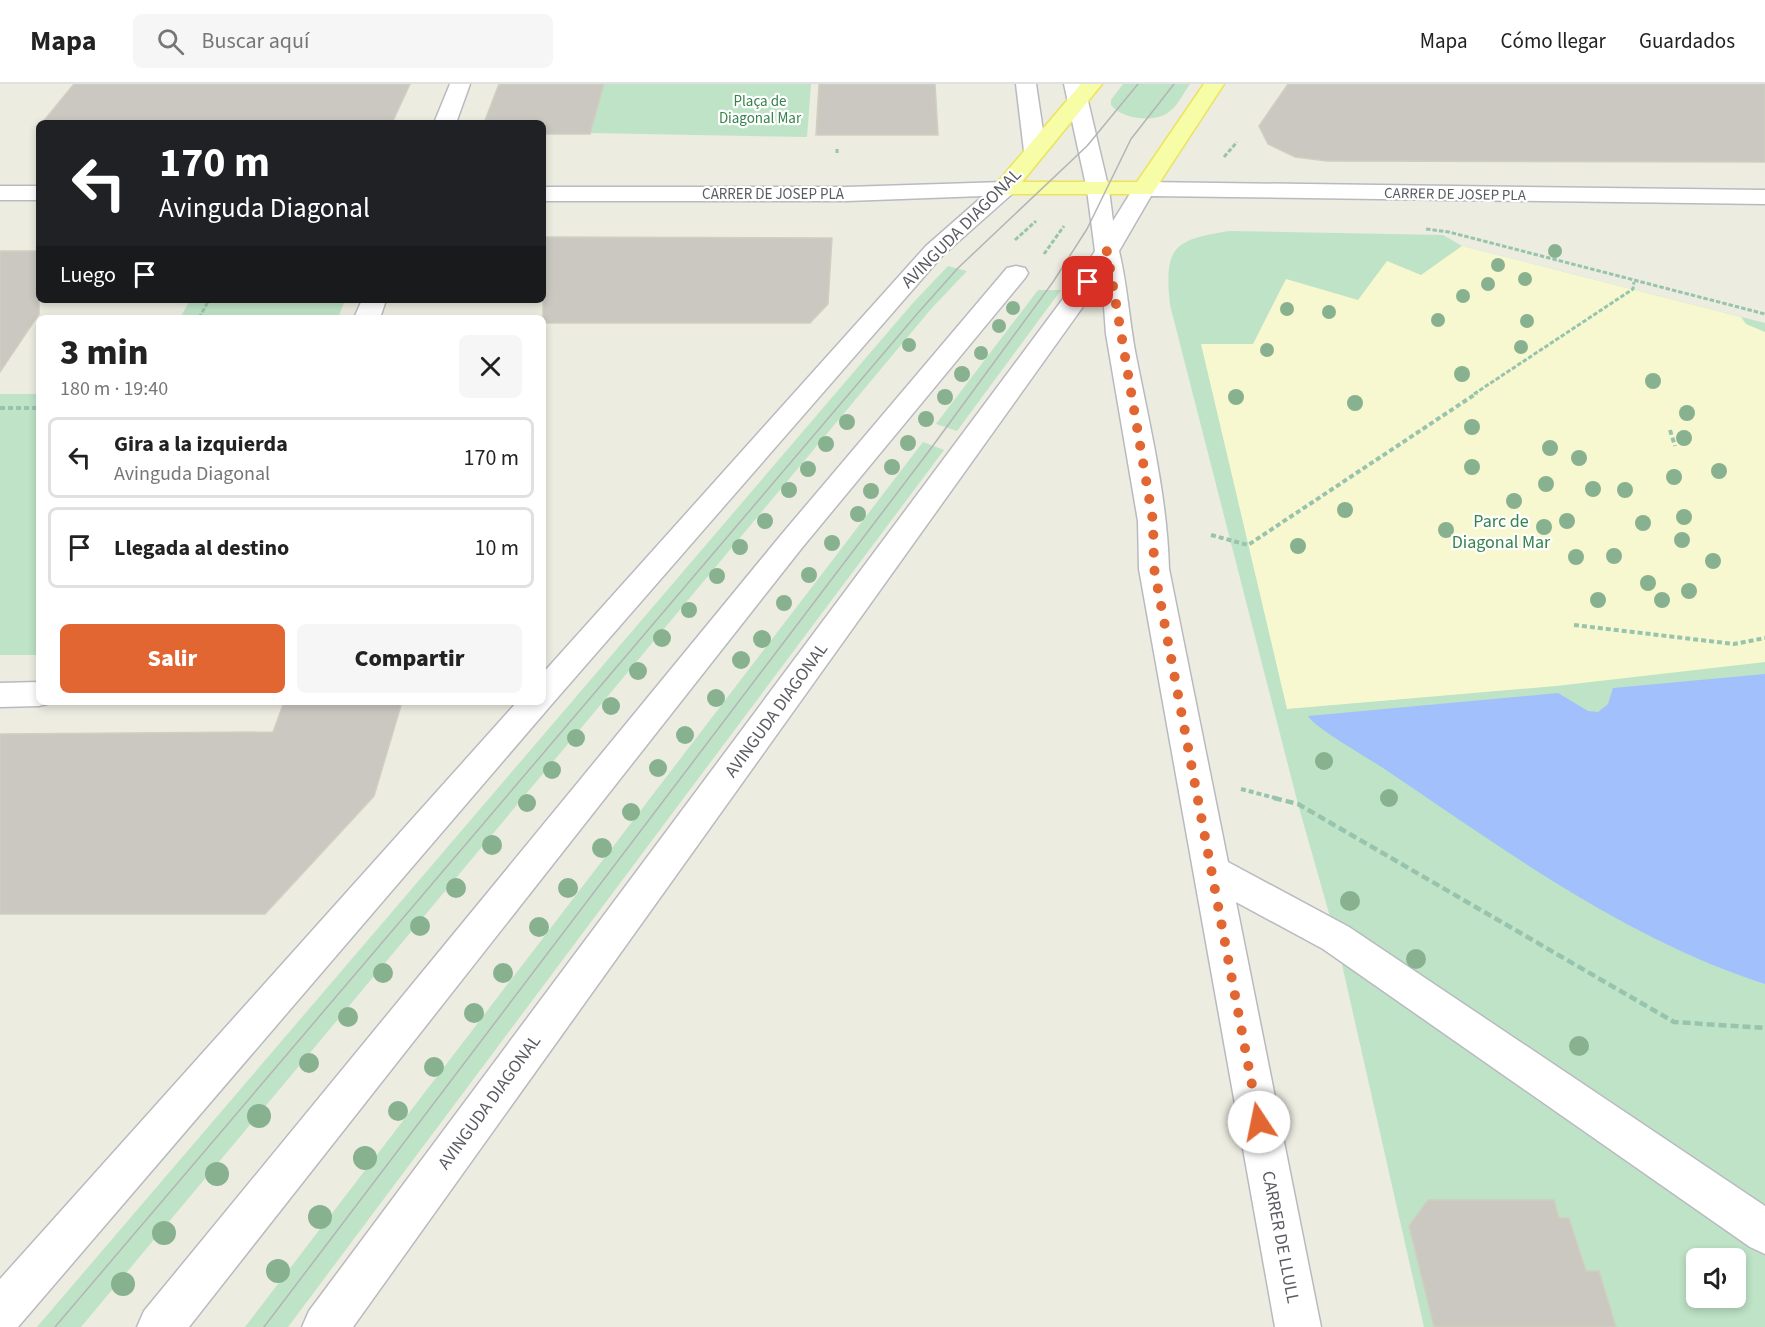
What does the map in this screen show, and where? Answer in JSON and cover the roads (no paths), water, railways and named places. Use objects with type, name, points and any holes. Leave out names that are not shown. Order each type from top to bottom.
[{"type":"main road","name":"AVINGUDA DIAGONAL","points":[[1004,189],[1035,151],[1075,93],[1092,84]]},
{"type":"main road","name":"AVINGUDA DIAGONAL","points":[[1144,189],[1214,84]]},
{"type":"main road","points":[[1004,189],[1144,189]]},
{"type":"street","points":[[446,120],[460,84]]},
{"type":"street","points":[[1026,84],[1035,151]]},
{"type":"street","name":"CARRER DE LLULL","points":[[1075,93],[1098,190],[1102,230],[1153,521],[1154,568],[1298,1327]]},
{"type":"street","name":"CARRER DE JOSEP PLA","points":[[546,194],[847,194],[1004,189]]},
{"type":"street","name":"AVINGUDA DIAGONAL","points":[[546,692],[934,251],[971,221],[1004,189]]},
{"type":"street","name":"CARRER DE JOSEP PLA","points":[[1144,189],[1765,197]]},
{"type":"street","name":"AVINGUDA DIAGONAL","points":[[325,1327],[1088,282],[1144,189]]},
{"type":"street","points":[[0,192],[36,193]]},
{"type":"street","points":[[160,1327],[790,542],[1016,273]]},
{"type":"street","points":[[0,695],[36,694]]},
{"type":"street","points":[[0,1313],[534,705]]},
{"type":"street","points":[[1211,871],[1336,938],[1765,1232]]},
{"type":"water","points":[[1765,674],[1765,984],[1664,943],[1568,890],[1332,736],[1308,716],[1558,693],[1588,711],[1598,712],[1608,704],[1613,688]]},
{"type":"tram line","points":[[55,1327],[917,314],[958,268],[1087,146],[1138,84]]},
{"type":"tram line","points":[[264,1327],[929,451],[1053,282],[1087,229],[1131,139],[1174,84]]},
{"type":"park label","name":"Plaça de Diagonal Mar","points":[[760,110]]},
{"type":"park label","name":"Parc de Diagonal Mar","points":[[1501,531]]}]
